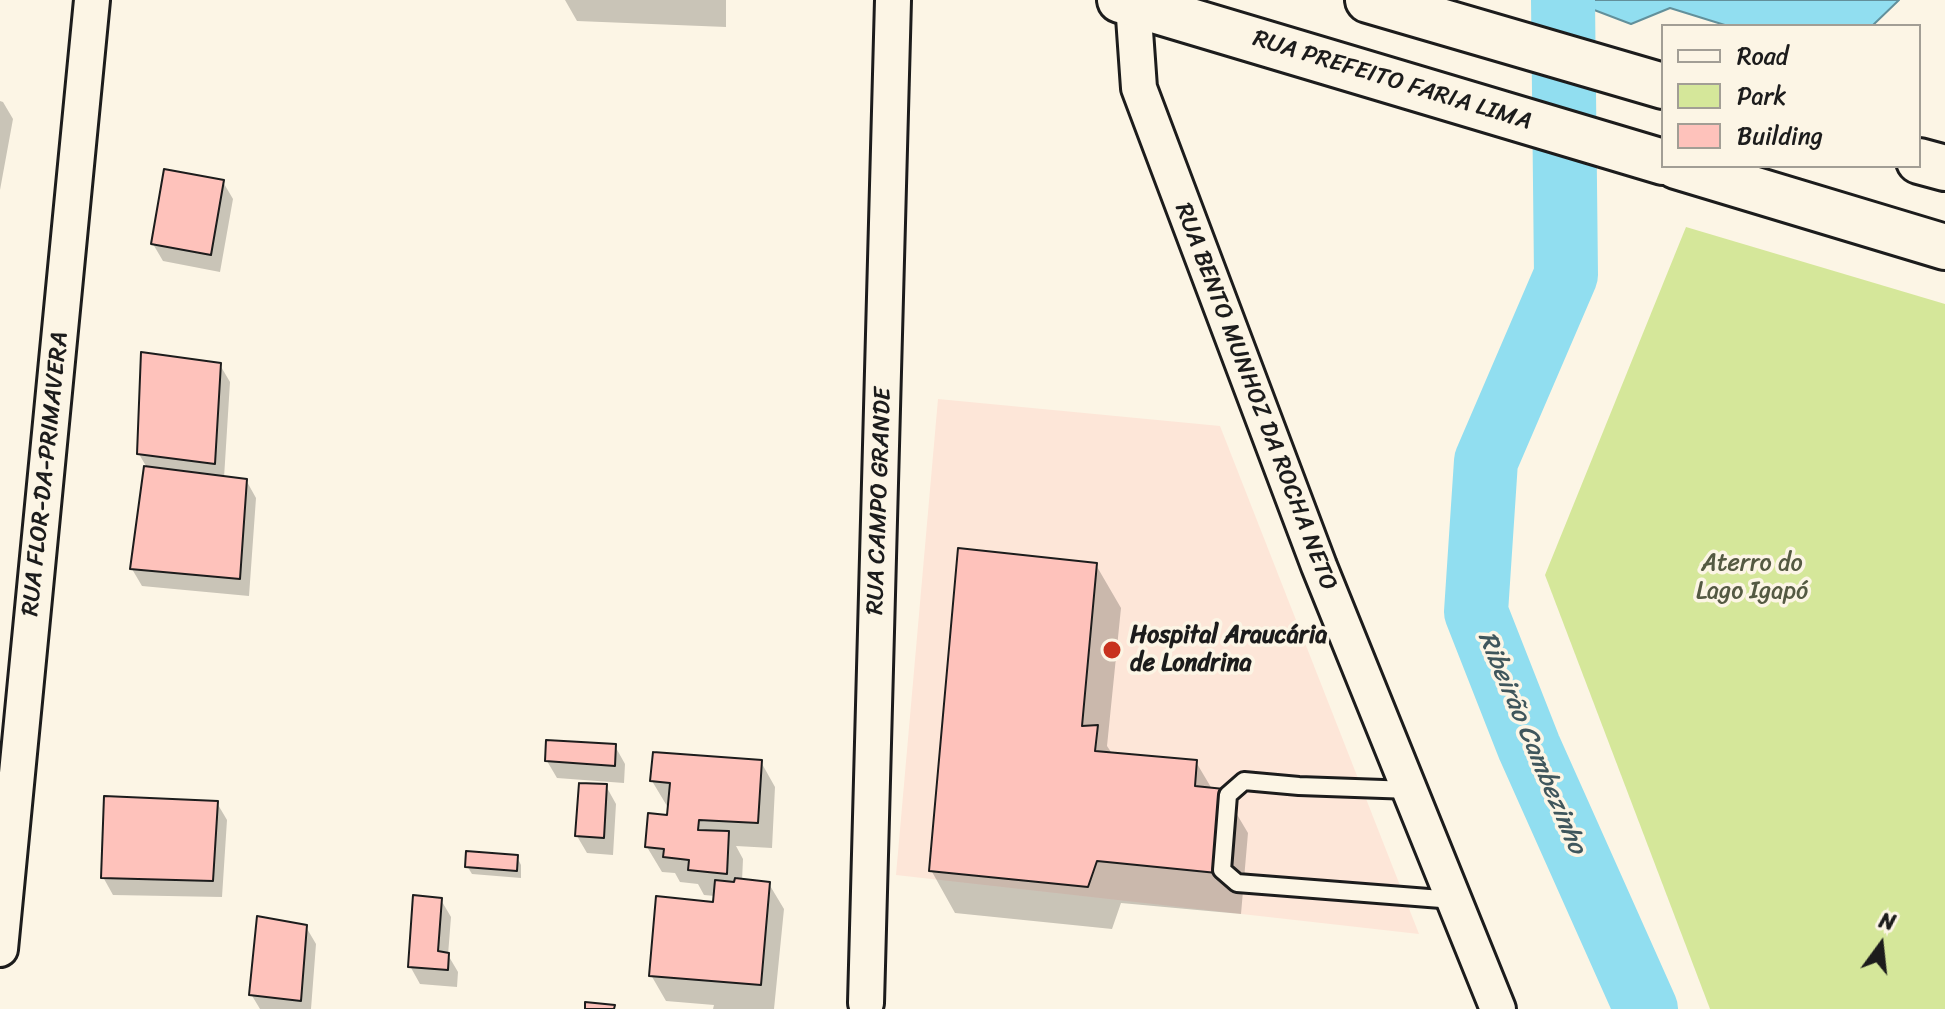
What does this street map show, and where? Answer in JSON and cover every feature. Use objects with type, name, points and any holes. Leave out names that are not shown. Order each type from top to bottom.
[{"type":"main road","points":[[1368,0],[1661,85]]},
{"type":"main road","name":"RUA PREFEITO FARIA LIMA","points":[[1129,1],[1661,161]]},
{"type":"main road","points":[[1921,162],[1945,168]]},
{"type":"main road","points":[[1683,168],[1945,247]]},
{"type":"street","name":"RUA FLOR-DA-PRIMAVERA","points":[[0,949],[92,0]]},
{"type":"street","name":"RUA CAMPO GRANDE","points":[[866,1003],[893,0]]},
{"type":"street","name":"RUA BENTO MUNHOZ DA ROCHA NETO","points":[[1129,1],[1139,88],[1319,566],[1498,1009]]},
{"type":"lane","points":[[1411,790],[1244,781],[1228,795],[1222,870],[1237,883],[1454,900]]},
{"type":"shaded area","name":"Hospital Araucária de Londrina","points":[[938,399],[1220,426],[1419,934],[896,875]]},
{"type":"green space","name":"Aterro do Lago Igapó","points":[[1686,227],[1945,304],[1945,1009],[1710,1009],[1545,575]]},
{"type":"water","points":[[1568,0],[1899,0],[1874,24],[1722,24],[1670,8],[1631,24]]},
{"type":"building","points":[[164,169],[224,180],[211,255],[151,244]]},
{"type":"building","points":[[141,352],[221,363],[215,464],[137,454]]},
{"type":"building","points":[[144,466],[247,479],[240,579],[130,569]]},
{"type":"building","name":"Hospital Araucária de Londrina","points":[[958,548],[1097,563],[1082,726],[1098,725],[1095,751],[1197,760],[1195,786],[1224,789],[1217,873],[1097,861],[1088,887],[929,871]]},
{"type":"building","points":[[546,740],[616,744],[615,766],[545,761]]},
{"type":"building","points":[[653,752],[762,760],[758,823],[699,820],[698,830],[729,831],[727,874],[688,870],[689,860],[663,857],[664,849],[645,847],[648,813],[667,815],[670,783],[650,781]]},
{"type":"building","points":[[579,783],[607,784],[604,838],[575,836]]},
{"type":"building","points":[[104,796],[218,801],[213,881],[101,878]]},
{"type":"building","points":[[466,851],[518,855],[517,871],[465,867]]},
{"type":"building","points":[[735,878],[770,882],[761,985],[649,976],[656,896],[713,902],[715,880],[734,882]]},
{"type":"building","points":[[413,895],[442,898],[438,951],[449,953],[448,970],[408,967]]},
{"type":"building","points":[[257,916],[307,925],[301,1001],[249,995]]},
{"type":"building","points":[[585,1002],[615,1005],[614,1009],[585,1009]]},
{"type":"waterway","name":"Ribeirão Cambezinho","points":[[1563,0],[1566,275],[1486,461],[1476,612],[1529,747],[1646,1009]]},
{"type":"place","name":"Hospital Araucária de Londrina","points":[[1112,650]]}]
